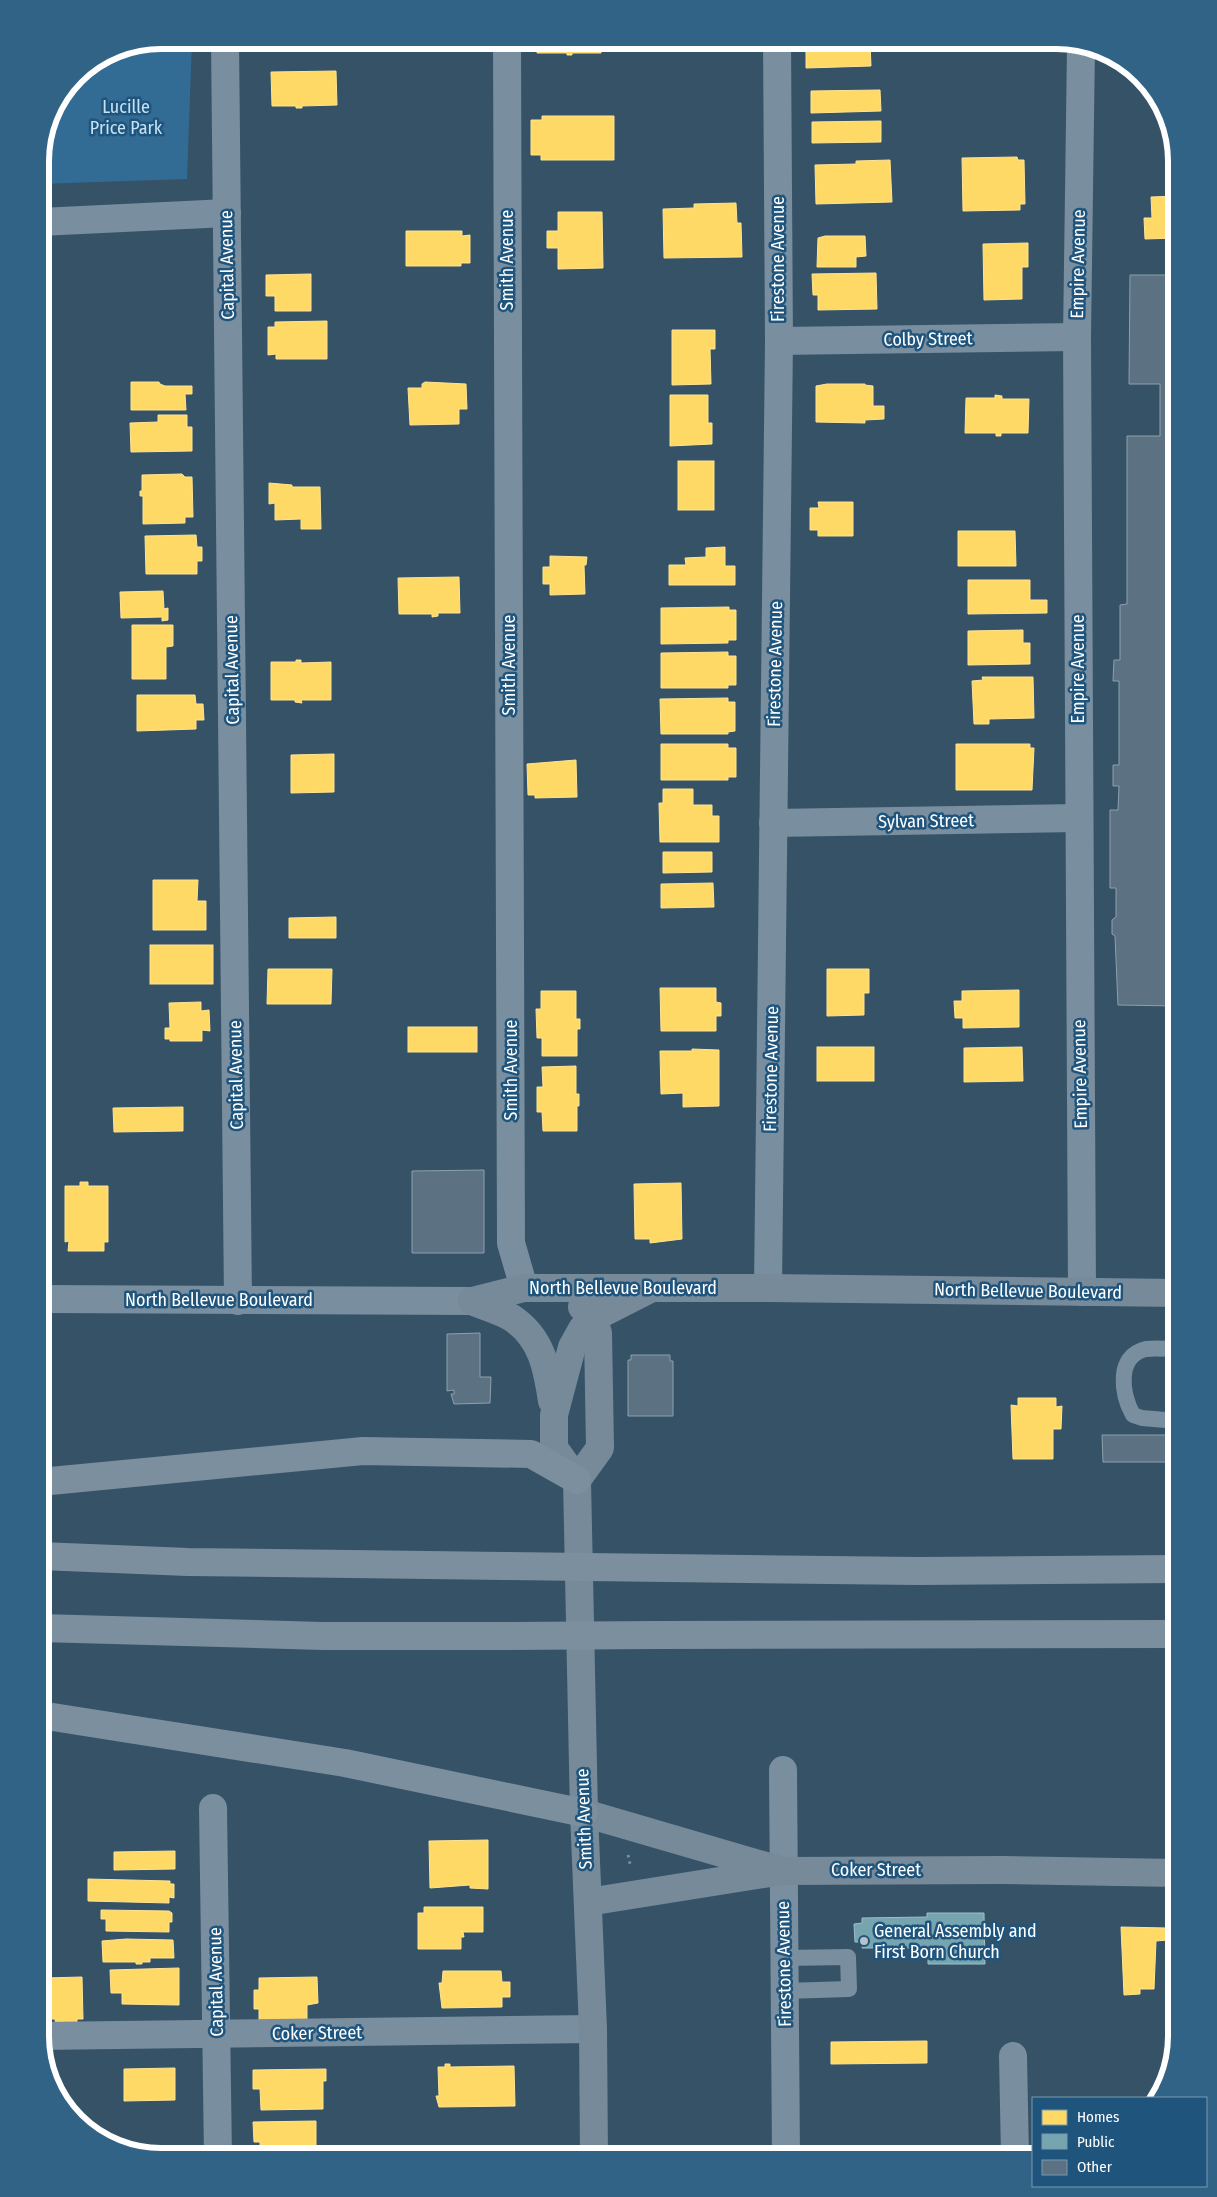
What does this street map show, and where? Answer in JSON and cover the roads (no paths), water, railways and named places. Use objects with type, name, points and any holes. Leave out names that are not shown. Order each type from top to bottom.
[{"type":"highway","points":[[49,1481],[363,1452],[531,1454],[577,1480]]},
{"type":"highway","points":[[49,1556],[188,1562],[918,1572],[1168,1570]]},
{"type":"highway","points":[[49,1628],[323,1636],[1168,1634]]},
{"type":"highway","points":[[49,1716],[345,1763],[584,1813]]},
{"type":"main road","name":"North Bellevue Boulevard","points":[[472,1301],[524,1288],[768,1288],[1168,1293]]},
{"type":"main road","points":[[472,1301],[512,1318],[538,1344],[546,1365],[554,1415],[554,1448],[577,1480],[600,1448],[598,1334],[593,1318],[578,1304],[551,1288]]},
{"type":"main road","points":[[554,1415],[572,1347],[582,1329],[593,1318],[652,1288]]},
{"type":"main road","name":"Smith Avenue","points":[[577,1480],[584,1813],[594,2029],[594,2148]]},
{"type":"main road","name":"Coker Street","points":[[584,1813],[783,1870],[1003,1870],[1168,1873]]},
{"type":"main road","points":[[588,1902],[783,1870]]},
{"type":"street","name":"Capital Avenue","points":[[224,49],[238,1301]]},
{"type":"street","name":"Smith Avenue","points":[[507,49],[512,1243],[524,1288]]},
{"type":"street","name":"Firestone Avenue","points":[[768,1288],[779,341],[777,49]]},
{"type":"street","name":"Empire Avenue","points":[[1081,52],[1077,337],[1078,818],[1082,1292]]},
{"type":"street","points":[[49,222],[226,213]]},
{"type":"street","name":"Colby Street","points":[[779,341],[1077,337]]},
{"type":"street","name":"Sylvan Street","points":[[773,823],[1078,818]]},
{"type":"street","name":"North Bellevue Boulevard","points":[[49,1299],[472,1301]]},
{"type":"street","name":"Firestone Avenue","points":[[783,1770],[786,2148]]},
{"type":"street","name":"Capital Avenue","points":[[212,1808],[218,2148]]},
{"type":"street","name":"Coker Street","points":[[49,2036],[594,2029]]},
{"type":"street","points":[[1013,2056],[1015,2148]]},
{"type":"lane","points":[[1168,1349],[1146,1349],[1135,1354],[1127,1362],[1124,1394],[1133,1415],[1142,1418],[1168,1420]]},
{"type":"lane","points":[[784,1958],[848,1957],[849,1989],[785,1991]]},
{"type":"place","name":"General Assembly and First Born Church","points":[[864,1941]]},
{"type":"park label","name":"Lucille Price Park","points":[[126,117]]}]
